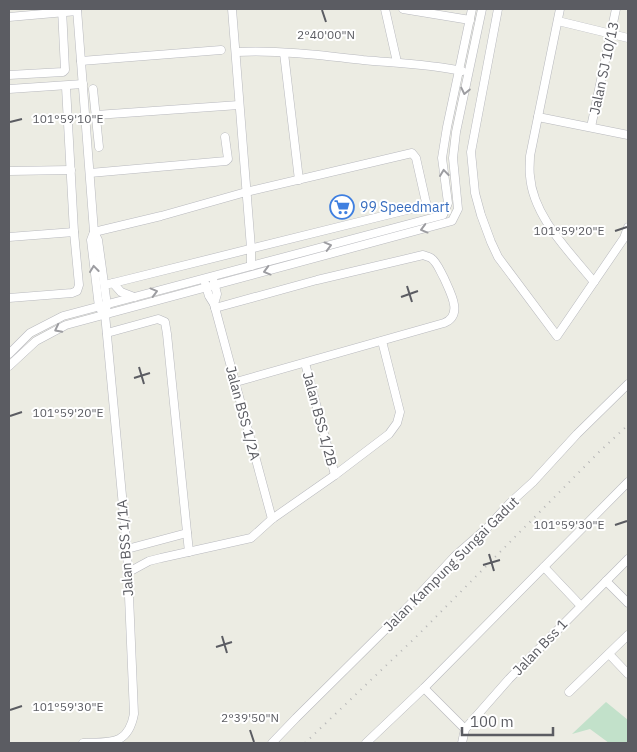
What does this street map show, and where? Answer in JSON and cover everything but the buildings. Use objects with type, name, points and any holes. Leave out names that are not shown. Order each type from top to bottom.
[{"type":"street","points":[[232,9],[251,266]]},
{"type":"street","points":[[384,9],[397,62]]},
{"type":"street","points":[[403,9],[470,20]]},
{"type":"street","points":[[9,354],[30,333],[63,316],[443,215],[448,203],[442,158],[472,9]]},
{"type":"street","points":[[9,366],[36,341],[66,325],[452,221],[458,209],[453,158],[456,132],[482,9]]},
{"type":"street","points":[[498,9],[471,152],[475,193],[484,224],[498,257],[557,336],[624,238],[628,227]]},
{"type":"street","points":[[560,9],[530,156],[530,176],[539,208],[553,231],[594,282]]},
{"type":"street","name":"Jalan SJ 10/13","points":[[591,127],[616,9]]},
{"type":"street","points":[[9,75],[63,72],[66,65],[62,10]]},
{"type":"street","points":[[12,14],[77,10],[94,232],[98,240],[104,285],[103,306]]},
{"type":"street","points":[[558,21],[628,38]]},
{"type":"street","points":[[81,61],[221,50]]},
{"type":"street","points":[[236,52],[318,54],[469,72]]},
{"type":"street","points":[[284,53],[299,180]]},
{"type":"street","points":[[9,90],[66,87],[83,84]]},
{"type":"street","points":[[9,298],[77,291],[79,285],[74,232],[66,87]]},
{"type":"street","points":[[93,89],[99,147]]},
{"type":"street","points":[[96,116],[239,105]]},
{"type":"street","points":[[538,117],[628,136]]},
{"type":"street","points":[[90,172],[226,161],[228,159],[226,137]]},
{"type":"street","points":[[94,232],[161,216],[246,192],[412,152],[418,167],[426,202],[423,206],[104,285]]},
{"type":"street","points":[[9,171],[71,170]]},
{"type":"street","points":[[9,237],[74,232]]},
{"type":"street","points":[[94,232],[90,240],[105,314]]},
{"type":"street","points":[[215,306],[424,255],[430,257],[436,263],[455,305],[454,314],[450,321],[444,324],[236,382]]},
{"type":"street","points":[[213,276],[217,294],[215,306]]},
{"type":"street","points":[[204,279],[209,296],[215,306]]},
{"type":"street","points":[[114,283],[121,292],[135,297]]},
{"type":"street","name":"Jalan BSS 1/2A","points":[[215,306],[223,343],[236,382],[272,519]]},
{"type":"street","name":"Jalan BSS 1/1A","points":[[83,743],[114,742],[124,737],[132,726],[134,714],[127,549],[105,314]]},
{"type":"street","points":[[107,333],[158,319],[165,322],[168,334],[189,552]]},
{"type":"street","points":[[127,573],[155,560],[251,538],[272,519],[389,434],[397,423],[400,412],[382,341]]},
{"type":"street","name":"Jalan BSS 1/2B","points":[[304,363],[335,475]]},
{"type":"street","name":"Jalan Kampung Sungai Gadut","points":[[272,743],[404,611],[455,556],[487,528],[510,502],[533,482],[577,434],[628,384]]},
{"type":"street","points":[[367,743],[628,482]]},
{"type":"street","points":[[127,549],[187,533]]},
{"type":"street","name":"Jalan Bss 1","points":[[462,743],[465,729],[509,679],[628,558]]},
{"type":"street","points":[[544,567],[581,606]]},
{"type":"street","points":[[606,580],[628,603]]},
{"type":"street","points":[[569,692],[628,635]]},
{"type":"street","points":[[608,654],[628,674]]},
{"type":"street","points":[[424,688],[465,729]]},
{"type":"green space","points":[[606,702],[628,720],[628,743],[609,743],[590,729],[572,734]]},
{"type":"railway","points":[[305,743],[417,636],[628,425]]},
{"type":"place","name":"99 Speedmart","points":[[342,207]]}]
